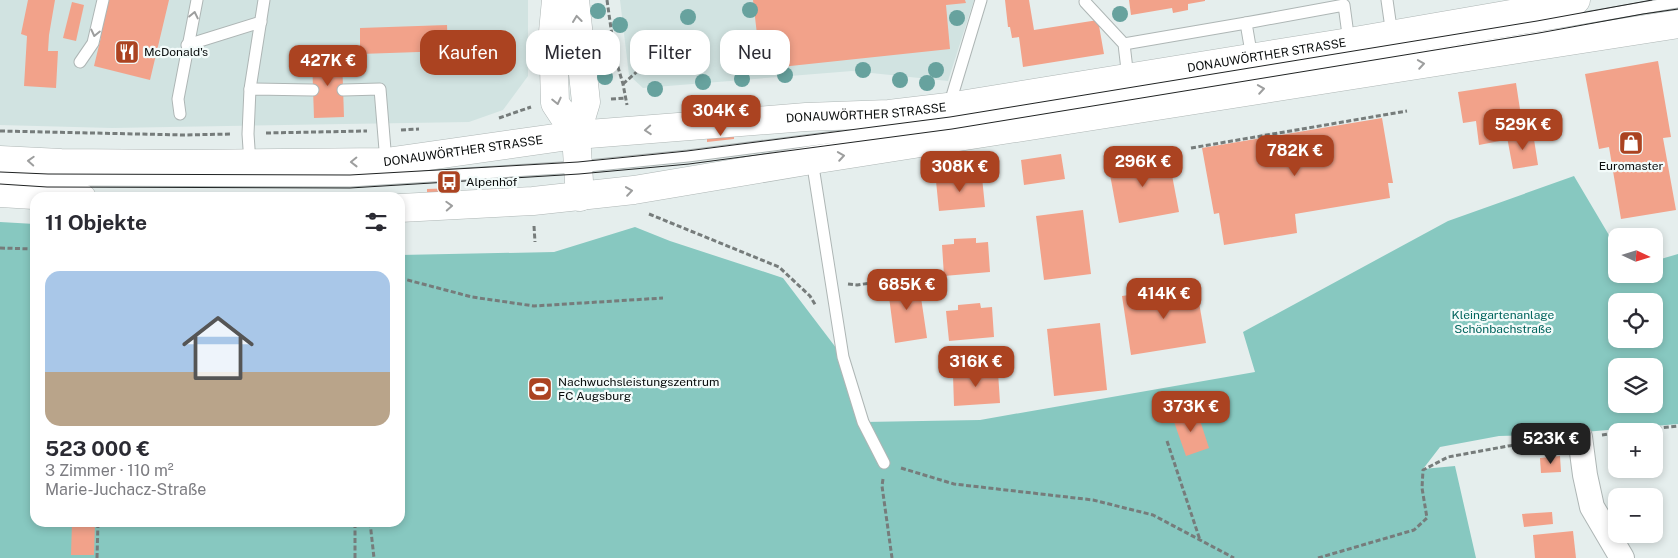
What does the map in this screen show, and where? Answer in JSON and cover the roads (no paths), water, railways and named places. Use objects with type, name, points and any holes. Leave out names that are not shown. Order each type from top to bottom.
[{"type":"main road","points":[[556,0],[553,32],[556,103],[576,136]]},
{"type":"main road","points":[[575,0],[586,102],[576,136],[580,197]]},
{"type":"main road","name":"DONAUWÖRTHER STRASSE","points":[[0,160],[61,163],[188,164],[386,162],[576,136],[806,117],[889,114],[948,107],[1392,35],[1517,13],[1576,0]]},
{"type":"main road","points":[[405,208],[532,201],[634,190],[812,160],[1678,24]]},
{"type":"main road","points":[[0,193],[30,195]]},
{"type":"street","points":[[1580,432],[1585,475],[1592,507],[1622,558]]},
{"type":"lane","points":[[80,62],[93,43],[103,0]]},
{"type":"lane","points":[[180,114],[178,99],[197,0]]},
{"type":"lane","points":[[250,163],[248,134],[250,89],[264,0]]},
{"type":"lane","points":[[948,107],[981,0]]},
{"type":"lane","points":[[1387,0],[1392,35]]},
{"type":"lane","points":[[1085,2],[1124,44],[1128,78]]},
{"type":"lane","points":[[0,177],[48,180],[350,180],[578,167],[688,156],[951,122],[1678,2]]},
{"type":"lane","points":[[1124,44],[1344,5],[1349,42]]},
{"type":"lane","points":[[188,45],[261,22]]},
{"type":"lane","points":[[1246,23],[1252,58]]},
{"type":"lane","points":[[250,89],[314,90]]},
{"type":"lane","points":[[343,90],[380,89],[386,162]]},
{"type":"lane","points":[[812,160],[843,357],[864,422],[884,463]]},
{"type":"tram line","points":[[0,172],[48,174],[350,175],[578,162],[687,151],[950,117],[1537,21],[1652,0]]},
{"type":"tram line","points":[[0,184],[47,187],[350,188],[579,174],[689,164],[952,129],[1678,9]]},
{"type":"place","name":"McDonald's","points":[[127,52]]},
{"type":"place","name":"Euromaster","points":[[1631,143]]},
{"type":"place","name":"Alpenhof","points":[[449,182]]},
{"type":"place","name":"Nachwuchsleistungszentrum FC Augsburg","points":[[540,389]]},
{"type":"park label","name":"Kleingartenanlage Schönbachstraße","points":[[1503,322]]}]
